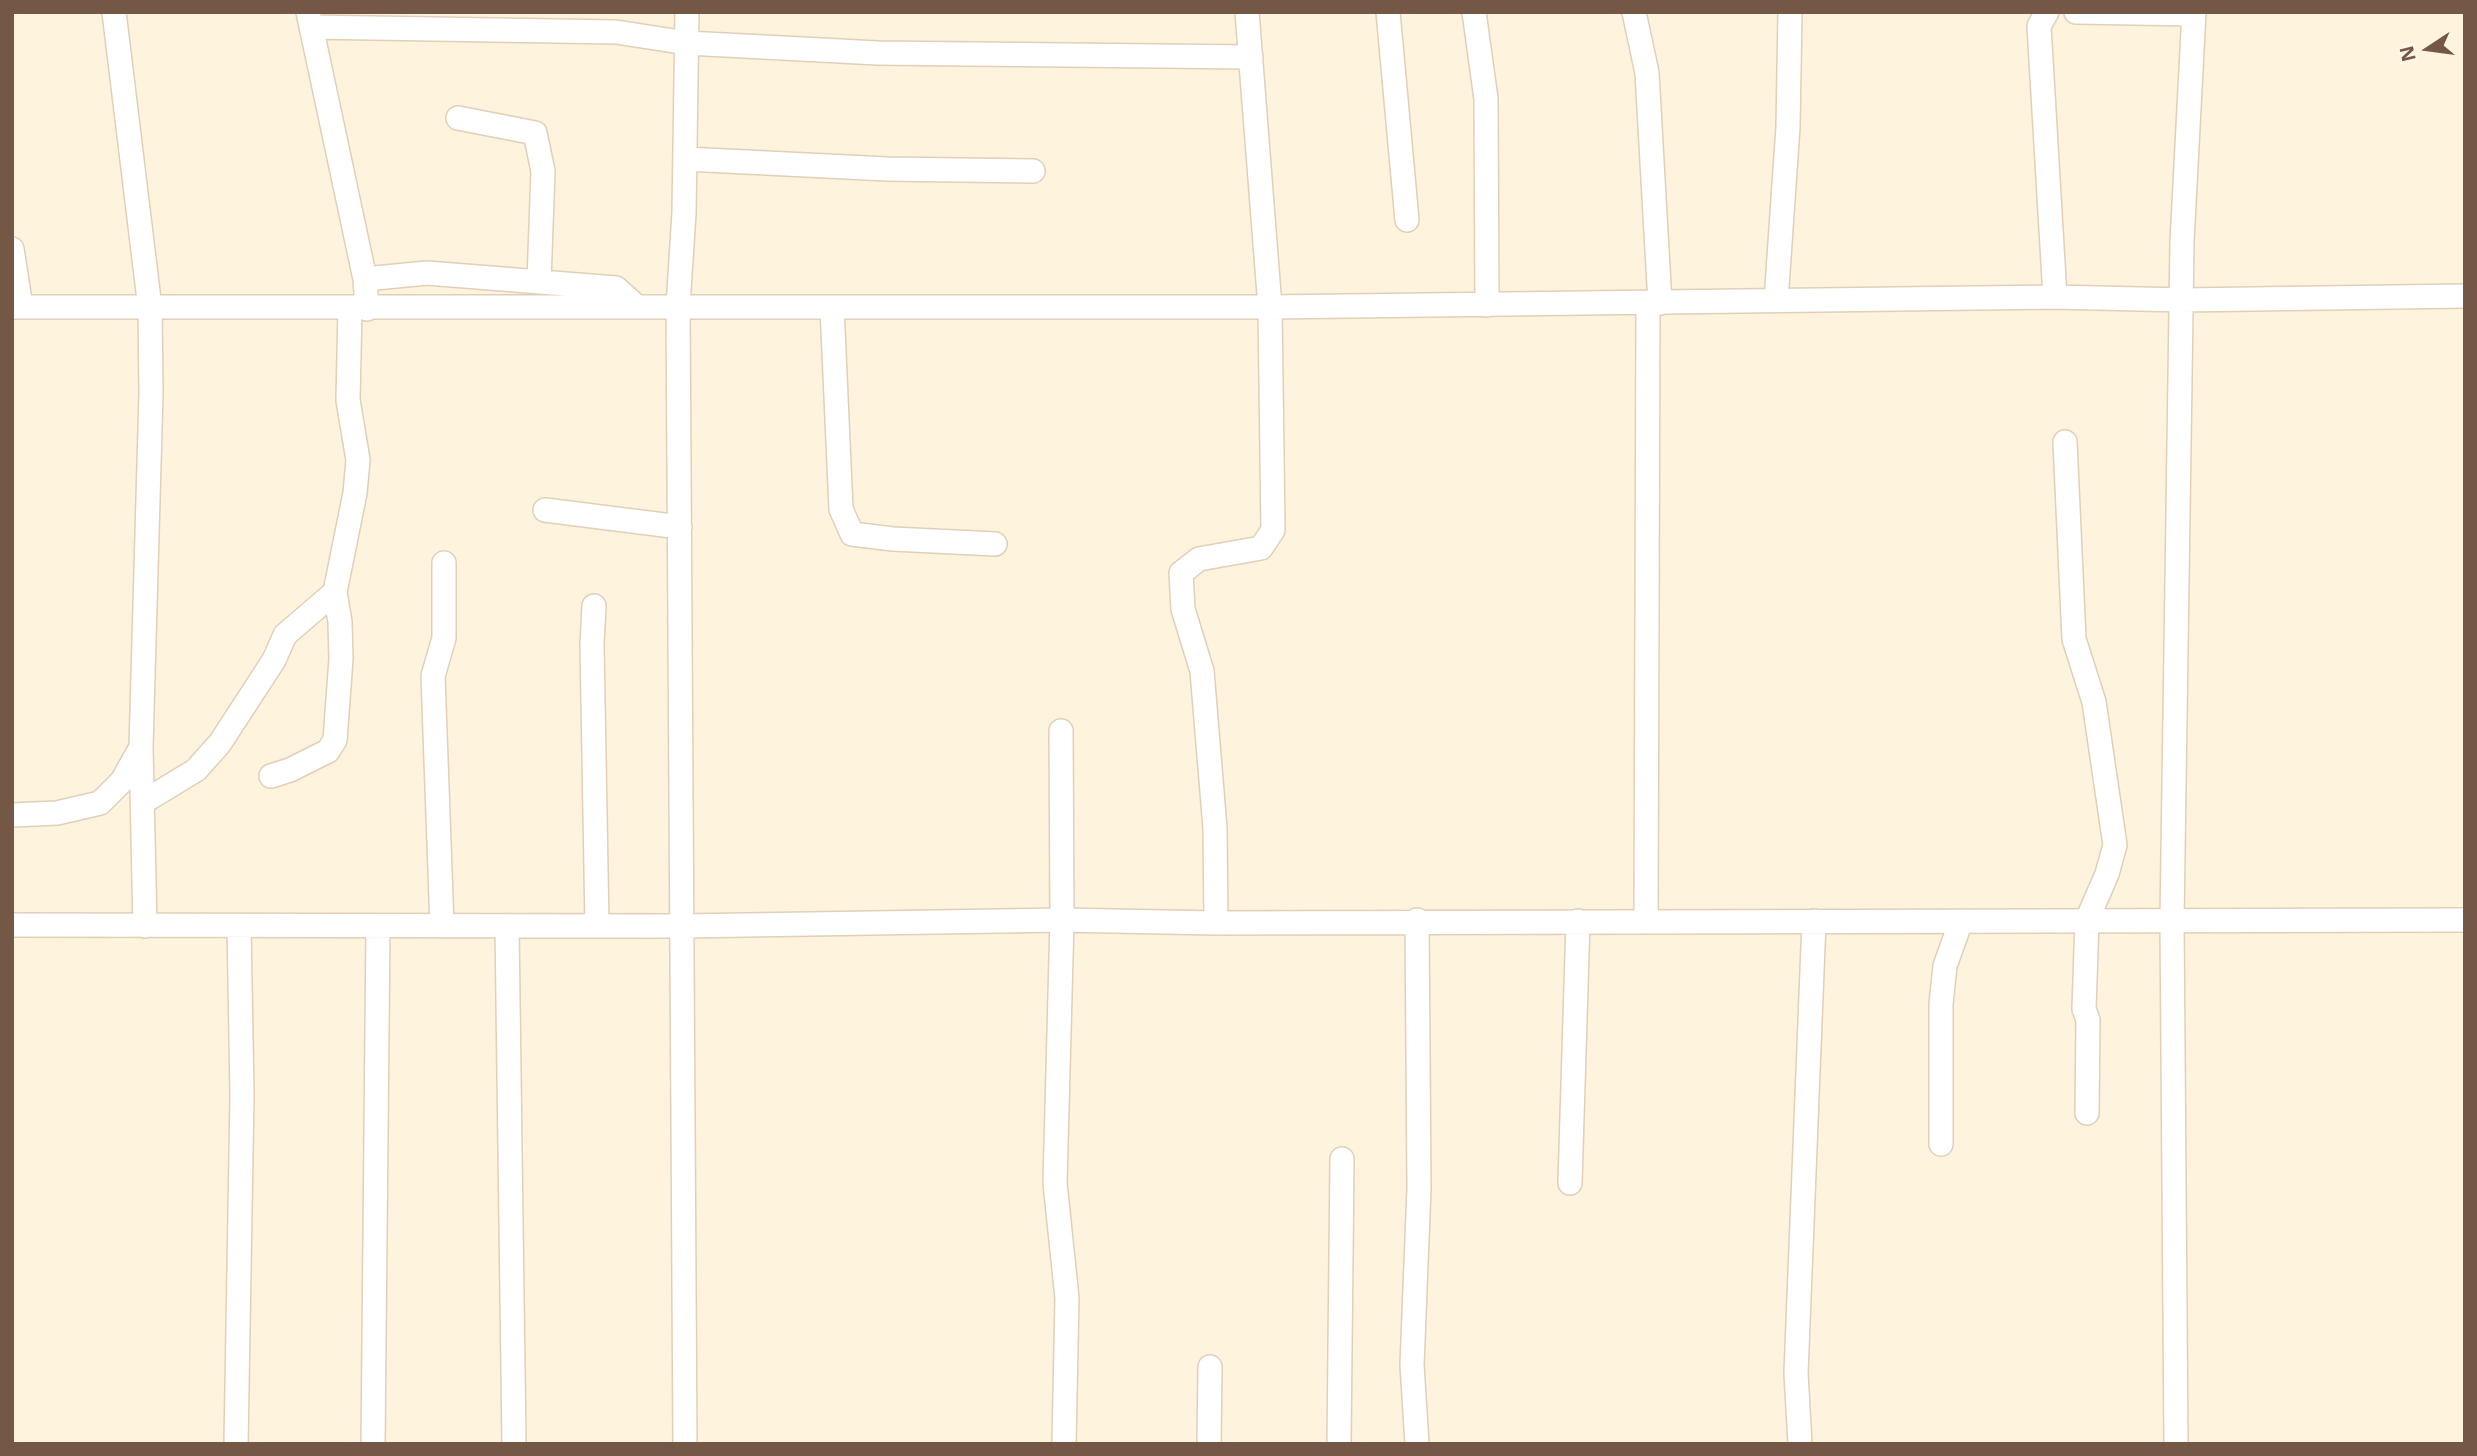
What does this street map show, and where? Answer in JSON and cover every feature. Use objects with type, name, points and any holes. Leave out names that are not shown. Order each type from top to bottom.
[{"type":"street","points":[[114,12],[150,308],[151,393],[141,747],[145,801],[145,926]]},
{"type":"street","points":[[685,1444],[678,306],[685,159],[687,12]]},
{"type":"street","points":[[1216,923],[1215,828],[1202,671],[1182,609],[1181,573],[1199,559],[1261,548],[1273,530],[1270,307],[1247,12]]},
{"type":"street","points":[[1388,12],[1407,219]]},
{"type":"street","points":[[1474,12],[1486,99],[1487,305]]},
{"type":"street","points":[[1634,12],[1647,73],[1654,303],[1646,921]]},
{"type":"street","points":[[1776,301],[1788,127],[1790,12]]},
{"type":"street","points":[[2046,12],[2039,26],[2056,297]]},
{"type":"street","points":[[2076,12],[2194,13],[2182,300],[2172,920],[2176,1444]]},
{"type":"street","points":[[271,776],[290,771],[328,751],[335,740],[341,660],[340,622],[335,592],[355,493],[358,460],[348,400],[358,309],[365,279],[310,20],[616,32],[687,43],[878,53],[1251,57]]},
{"type":"street","points":[[458,118],[535,133],[543,171],[539,281]]},
{"type":"street","points":[[685,159],[887,169],[1033,170]]},
{"type":"street","points":[[12,249],[17,307],[1270,307],[2056,297],[2182,300],[2465,296]]},
{"type":"street","points":[[365,279],[427,273],[616,288],[636,306]]},
{"type":"street","points":[[832,307],[841,509],[852,534],[892,540],[996,544]]},
{"type":"street","points":[[2065,442],[2074,639],[2094,702],[2115,845],[2107,874],[2087,920],[2084,1009],[2088,1020],[2087,1113]]},
{"type":"street","points":[[545,510],[680,527]]},
{"type":"street","points":[[442,926],[433,676],[444,638],[444,563]]},
{"type":"street","points":[[145,801],[196,770],[220,743],[275,660],[285,635],[335,592]]},
{"type":"street","points":[[594,606],[592,644],[597,926]]},
{"type":"street","points":[[1061,731],[1062,920],[1055,1183],[1067,1298],[1064,1444]]},
{"type":"street","points":[[12,815],[57,813],[100,803],[121,781],[141,747]]},
{"type":"street","points":[[12,925],[683,926],[1062,920],[1216,923],[1417,920],[2465,920]]},
{"type":"street","points":[[1417,920],[1419,1150],[1412,1365],[1417,1444]]},
{"type":"street","points":[[1570,1183],[1578,921]]},
{"type":"street","points":[[1800,1444],[1796,1373],[1814,921]]},
{"type":"street","points":[[1941,1144],[1941,1004],[1945,966],[1961,921]]},
{"type":"street","points":[[236,1444],[242,1109],[239,926]]},
{"type":"street","points":[[373,1444],[378,926]]},
{"type":"street","points":[[507,926],[514,1444]]},
{"type":"street","points":[[1339,1444],[1342,1158]]},
{"type":"street","points":[[1209,1444],[1210,1367]]}]
